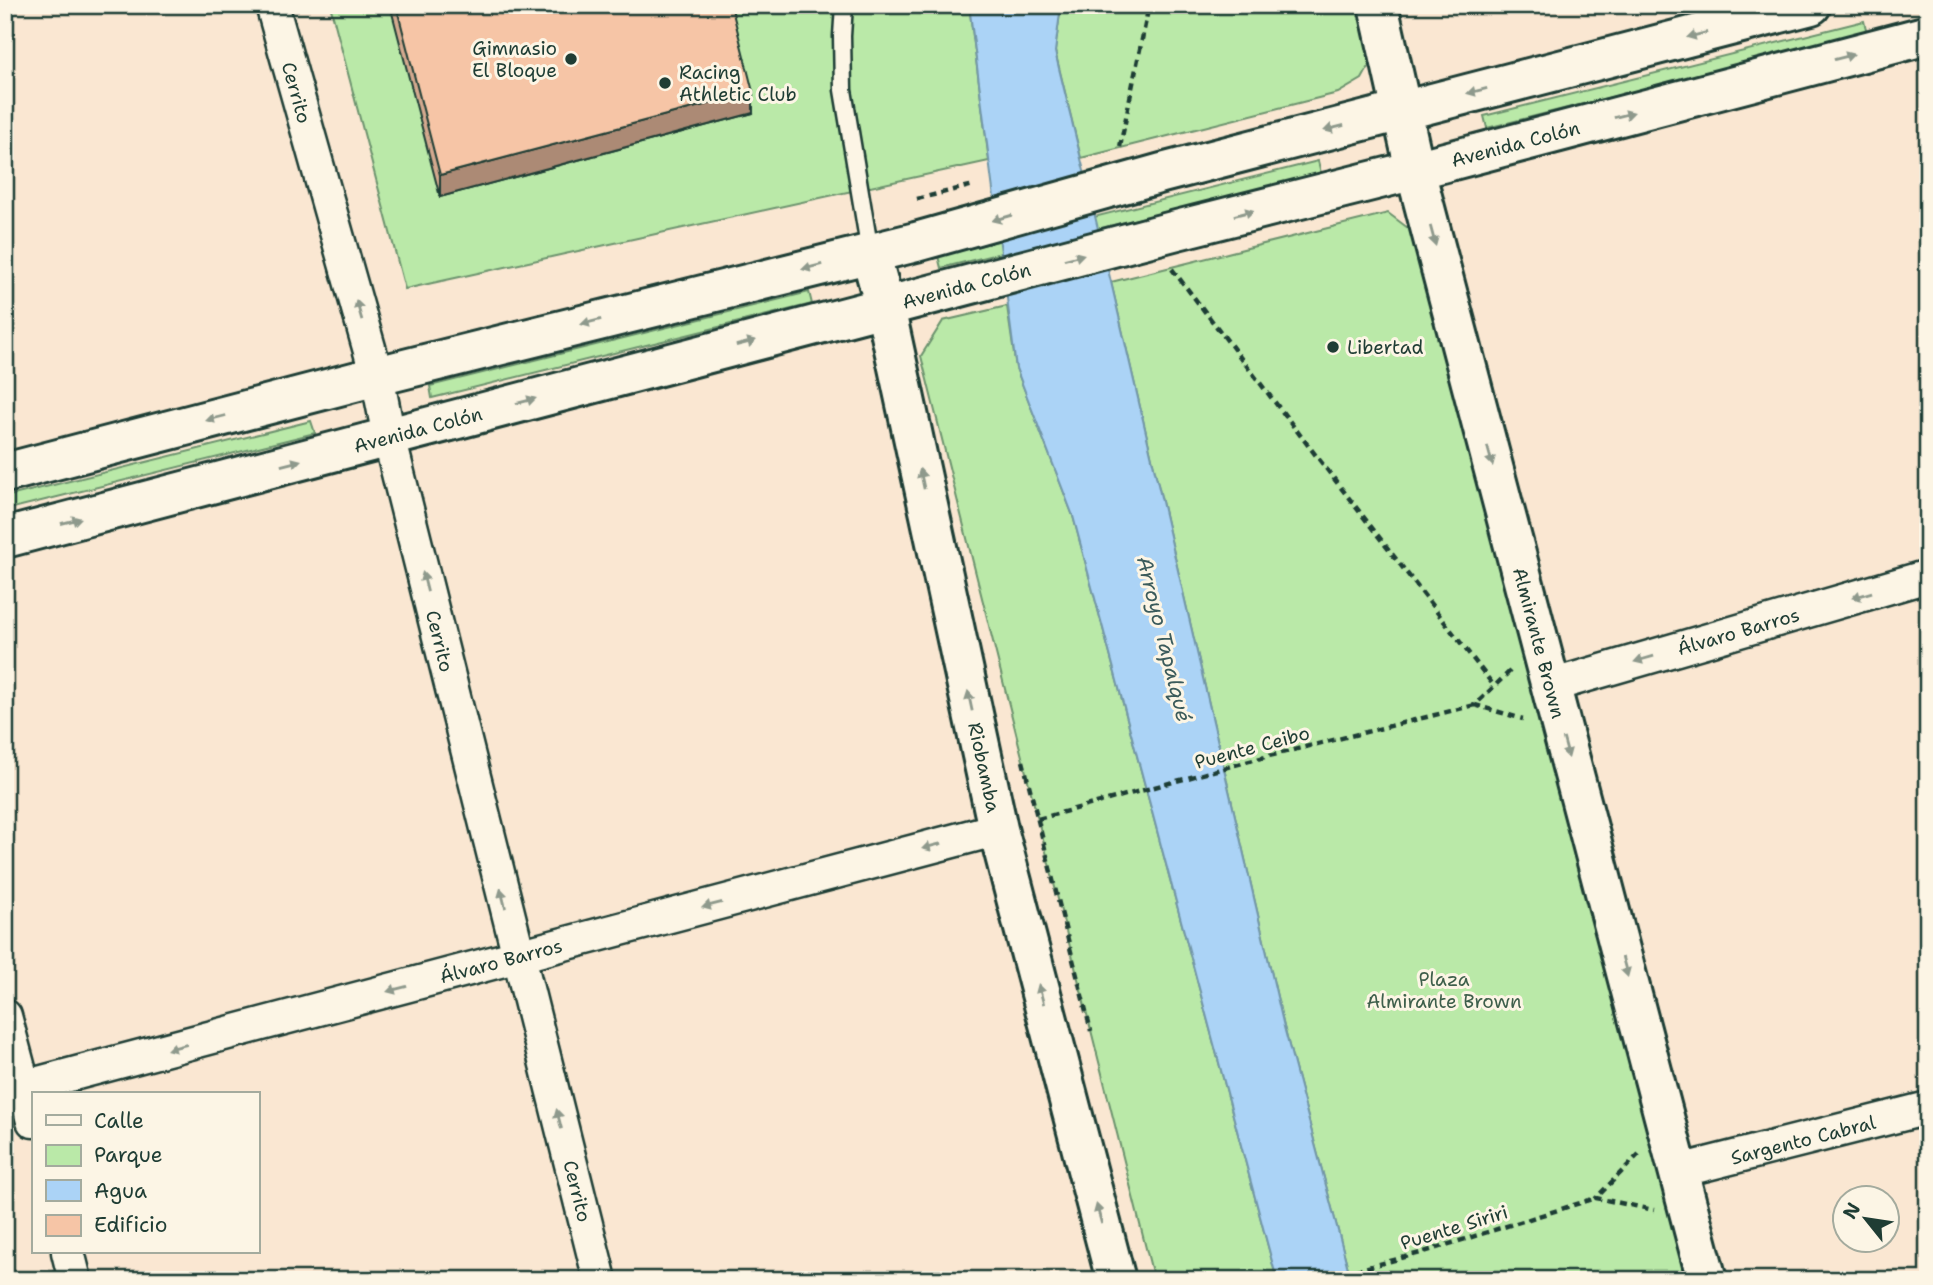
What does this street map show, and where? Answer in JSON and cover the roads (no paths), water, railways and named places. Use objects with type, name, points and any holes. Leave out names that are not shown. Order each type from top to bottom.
[{"type":"main road","name":"Almirante Brown","points":[[1378,5],[1415,170],[1707,1280]]},
{"type":"main road","points":[[5,473],[377,376],[926,239],[1162,173],[1811,5]]},
{"type":"main road","name":"Avenida Colón","points":[[5,538],[937,293],[1181,247],[1415,170],[1928,35]]},
{"type":"main road","name":"Riobamba","points":[[870,252],[885,307],[998,829],[1116,1280]]},
{"type":"street","name":"Cerrito","points":[[272,5],[377,376],[389,438],[600,1280]]},
{"type":"street","name":"Álvaro Barros","points":[[1550,686],[1928,576]]},
{"type":"street","name":"Álvaro Barros","points":[[15,1089],[998,829]]},
{"type":"street","points":[[5,1016],[15,1089],[32,1119]]},
{"type":"street","name":"Sargento Cabral","points":[[1679,1171],[1928,1108]]},
{"type":"street","points":[[68,1254],[75,1280]]},
{"type":"lane","points":[[844,5],[843,90],[870,252]]},
{"type":"water","name":"Arroyo Tapalqué","points":[[969,5],[1061,5],[1055,52],[1284,1027],[1351,1280],[1277,1280],[1073,516],[1016,368]]},
{"type":"place","name":"Gimnasio El Bloque","points":[[571,59]]},
{"type":"place","name":"Racing Athletic Club","points":[[665,83]]},
{"type":"place","name":"Libertad","points":[[1333,347]]},
{"type":"park label","name":"Plaza Almirante Brown","points":[[1444,990]]}]
